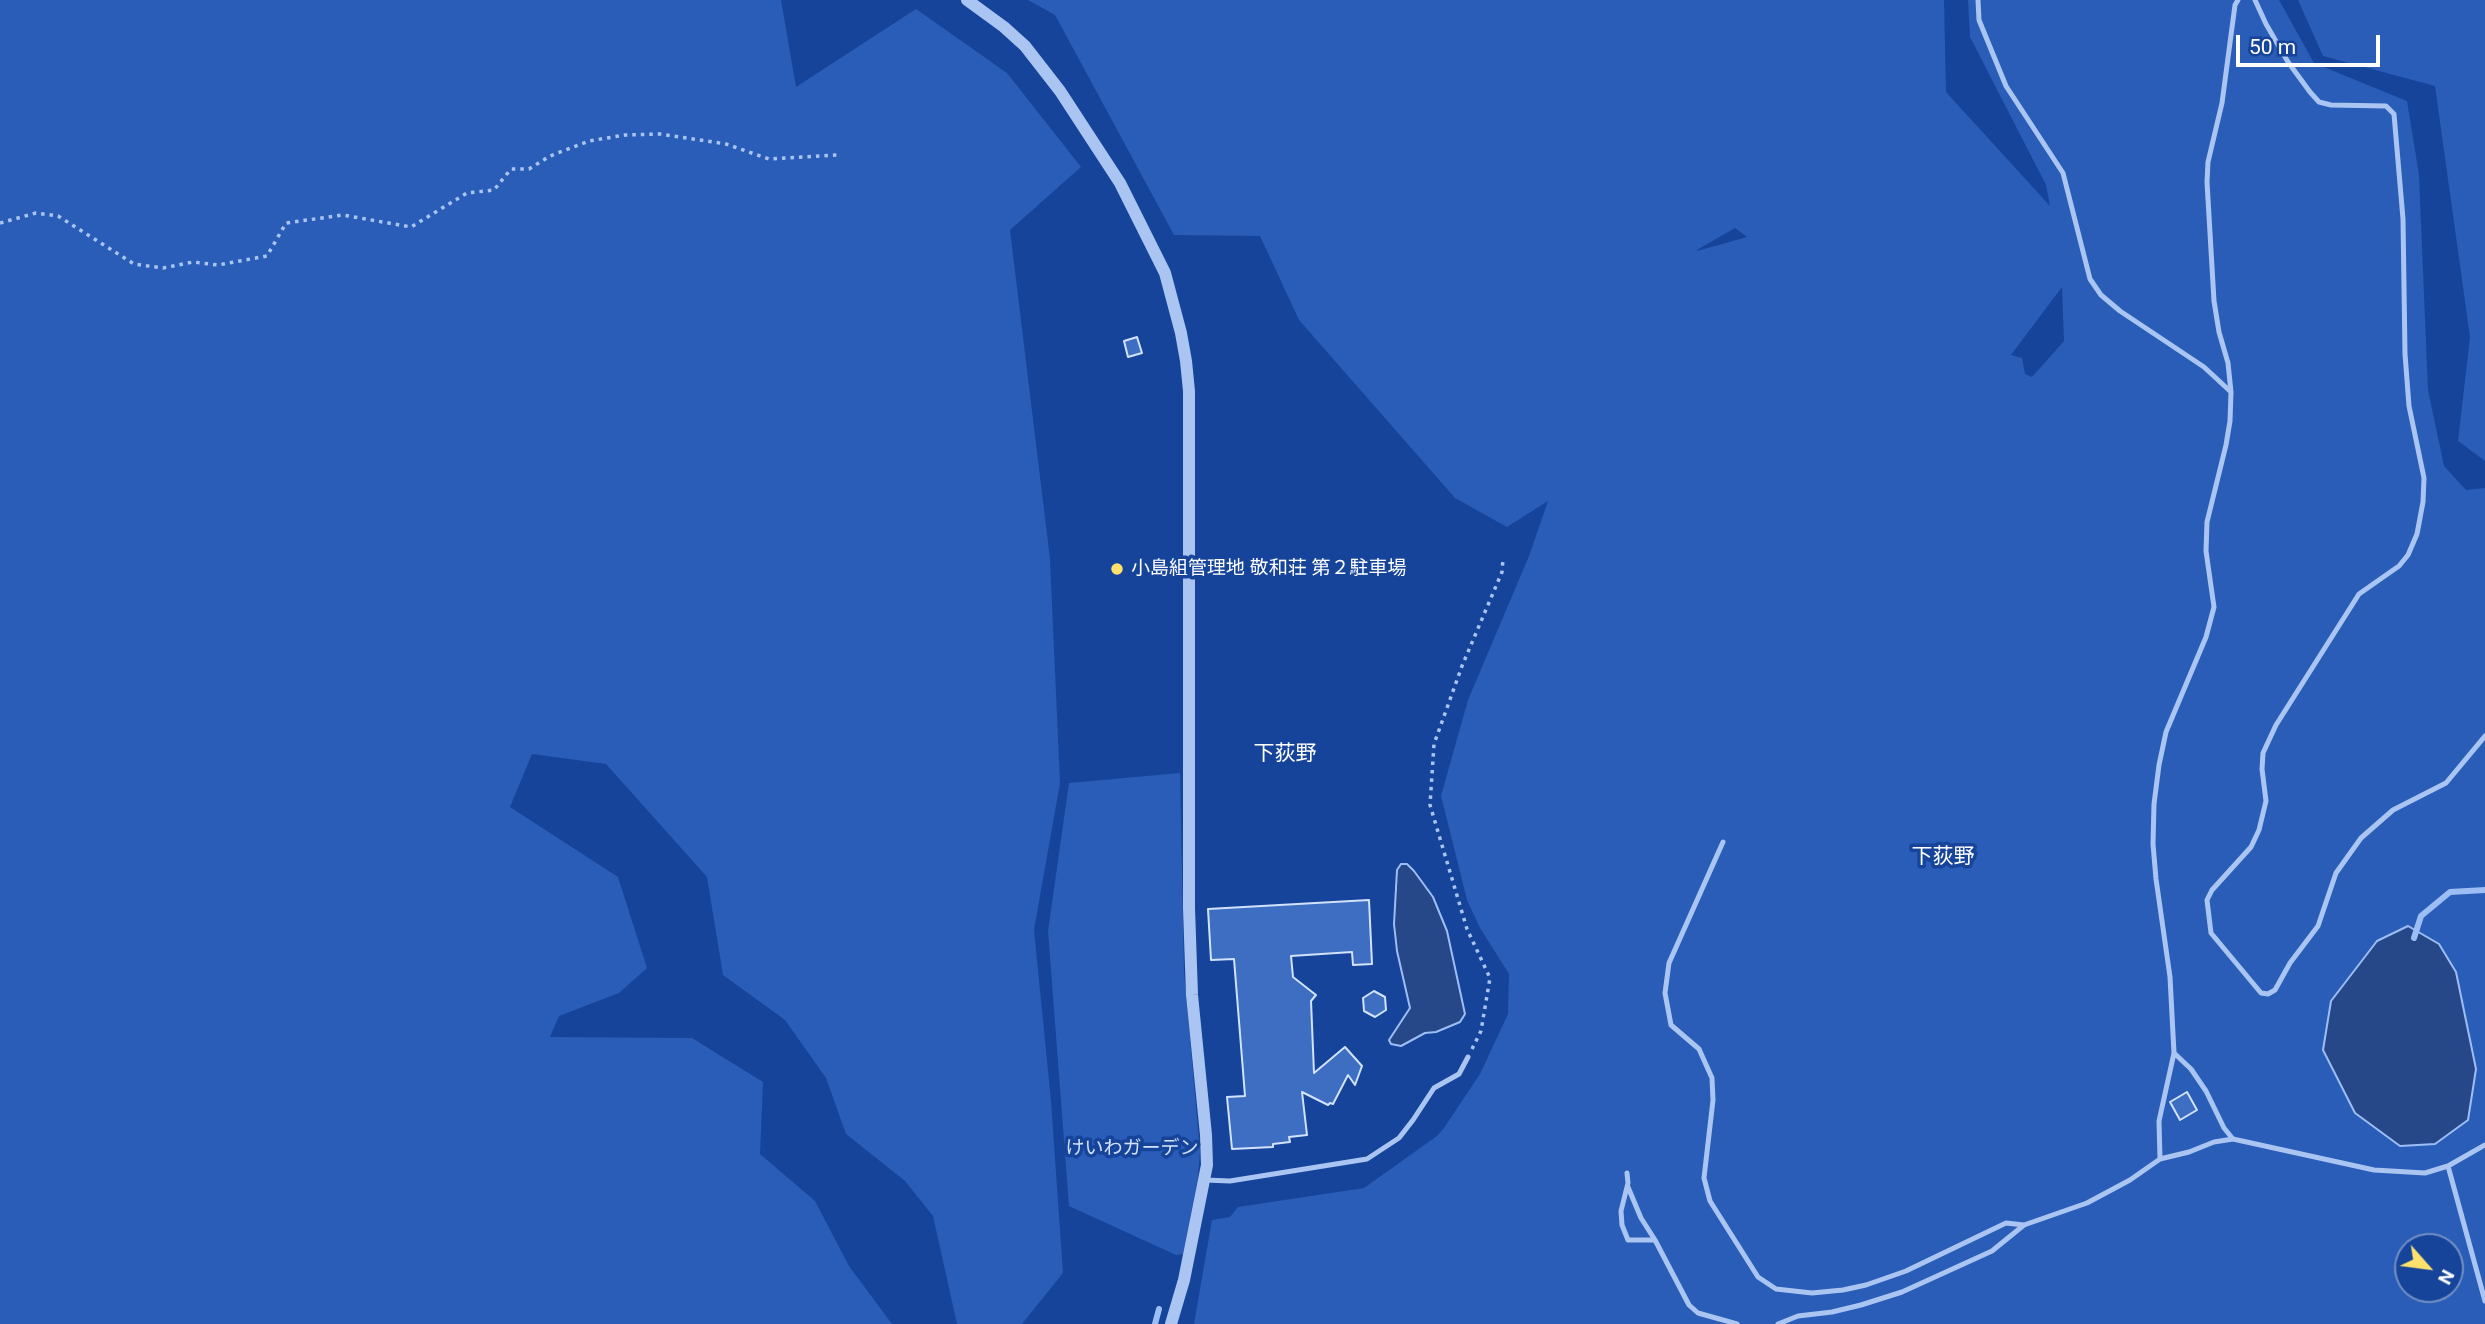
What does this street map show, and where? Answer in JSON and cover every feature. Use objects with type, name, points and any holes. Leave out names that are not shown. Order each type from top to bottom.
[{"type":"street","points":[[967,0],[1026,46],[1060,91],[1120,183],[1165,273],[1181,333],[1189,391],[1191,983],[1207,1165],[1184,1280],[1171,1324]]},
{"type":"lane","points":[[1978,0],[1979,20],[2006,86],[2063,173],[2090,279],[2101,295],[2120,311],[2204,367],[2231,392]]},
{"type":"lane","points":[[2160,1158],[2159,1121],[2174,1053],[2170,977],[2153,844],[2154,804],[2166,732],[2206,637],[2214,607],[2206,551],[2207,522],[2231,421],[2231,392],[2228,363],[2214,302],[2207,182],[2208,162],[2222,103],[2235,5],[2238,0]]},
{"type":"lane","points":[[2255,0],[2288,62],[2319,102],[2331,106],[2386,106],[2394,114],[2403,219],[2404,354],[2409,406],[2424,478],[2419,524],[2408,555],[2399,566],[2359,594],[2276,725],[2263,753],[2266,801],[2259,830],[2251,848],[2212,890],[2207,901],[2211,933],[2261,993],[2268,995],[2275,989],[2290,963],[2318,926],[2328,890],[2336,873],[2361,838],[2393,810],[2446,783],[2485,736]]},
{"type":"lane","points":[[1723,842],[1669,962],[1665,993],[1671,1025],[1699,1049],[1712,1078],[1713,1100],[1703,1178],[1710,1201],[1758,1277],[1776,1289],[1812,1293],[1843,1290],[1866,1285],[1906,1270],[2006,1223],[2024,1225]]},
{"type":"lane","points":[[2174,1053],[2206,1091],[2219,1112],[2224,1128],[2233,1139]]},
{"type":"lane","points":[[1205,1180],[1230,1181],[1367,1159],[1399,1138],[1434,1088],[1459,1074],[1468,1057]]},
{"type":"lane","points":[[1778,1324],[1798,1316],[1842,1310],[1902,1292],[1992,1251],[2024,1225],[2087,1203],[2130,1180],[2160,1158],[2189,1152],[2214,1142],[2233,1139],[2374,1170],[2425,1172],[2448,1166],[2485,1145]]},
{"type":"lane","points":[[2448,1166],[2485,1301]]},
{"type":"lane","points":[[1627,1173],[1634,1203],[1689,1305],[1698,1313],[1737,1324]]},
{"type":"lane","points":[[1628,1183],[1621,1210],[1624,1233],[1628,1240],[1655,1240]]},
{"type":"path","points":[[0,223],[36,213],[58,216],[134,264],[163,268],[193,262],[218,265],[267,256],[286,223],[343,215],[411,227],[467,193],[494,190],[511,169],[528,169],[550,156],[589,141],[625,135],[660,134],[726,144],[769,159],[837,155]]},
{"type":"path","points":[[1468,1057],[1481,1031],[1490,978],[1466,929],[1430,805],[1434,744],[1462,666],[1502,572],[1503,559]]},
{"type":"green space","points":[[0,0],[781,0],[796,87],[916,9],[1007,73],[1081,167],[1010,230],[1050,559],[1060,783],[1034,930],[1051,1101],[1063,1273],[1022,1324],[957,1324],[933,1216],[905,1181],[846,1134],[826,1078],[785,1020],[723,975],[707,877],[606,764],[532,754],[510,807],[618,877],[647,968],[619,993],[559,1016],[550,1037],[692,1038],[763,1082],[760,1154],[815,1201],[849,1266],[892,1324],[0,1324]]},
{"type":"green space","points":[[1028,0],[1944,0],[1946,92],[2050,206],[2046,185],[1970,37],[1968,0],[2279,0],[2314,63],[2407,101],[2419,175],[2428,390],[2444,466],[2466,490],[2485,488],[2485,1324],[1194,1324],[1212,1220],[1230,1217],[1238,1207],[1364,1188],[1437,1136],[1444,1128],[1480,1074],[1508,1014],[1509,974],[1480,928],[1467,900],[1441,796],[1468,700],[1529,556],[1548,501],[1507,527],[1455,498],[1299,320],[1260,236],[1174,235],[1055,15]],"holes":[[[1735,228],[1747,237],[1697,251]],[[2062,287],[2064,341],[2032,377],[2025,374],[2022,358],[2011,355]]]},
{"type":"green space","points":[[2298,0],[2485,0],[2485,461],[2458,441],[2470,337],[2435,86],[2323,56]]},
{"type":"green space","name":"けいわガーデン","points":[[1180,773],[1184,972],[1200,1151],[1198,1177],[1183,1254],[1176,1255],[1069,1206],[1048,931],[1069,783]]},
{"type":"shaded area","points":[[1401,864],[1407,864],[1414,871],[1433,897],[1447,931],[1465,1014],[1460,1022],[1436,1032],[1425,1033],[1401,1046],[1391,1044],[1389,1040],[1410,1008],[1397,951],[1394,924],[1397,870]]},
{"type":"shaded area","points":[[2408,926],[2439,944],[2456,972],[2476,1069],[2468,1120],[2435,1144],[2400,1146],[2355,1113],[2323,1050],[2331,1001],[2377,941]]},
{"type":"building","points":[[1137,337],[1142,353],[1128,357],[1124,341]]},
{"type":"building","points":[[1369,900],[1372,964],[1353,965],[1352,952],[1291,956],[1293,977],[1316,995],[1311,1001],[1314,1073],[1345,1047],[1362,1066],[1355,1085],[1348,1075],[1333,1104],[1328,1105],[1302,1092],[1307,1135],[1289,1137],[1290,1142],[1273,1144],[1273,1147],[1232,1149],[1227,1097],[1245,1096],[1234,959],[1211,960],[1208,909]]},
{"type":"building","points":[[1374,991],[1385,997],[1386,1010],[1375,1017],[1364,1011],[1363,998]]},
{"type":"building","points":[[2187,1092],[2197,1110],[2180,1120],[2170,1102]]},
{"type":"waterway","points":[[2414,938],[2421,916],[2450,892],[2485,890]]},
{"type":"waterway","points":[[1155,1324],[1159,1309]]},
{"type":"place","name":"小島組管理地 敬和荘 第２駐車場","points":[[1117,569]]},
{"type":"district","name":"下荻野","points":[[1285,755]]},
{"type":"district","name":"下荻野","points":[[1943,858]]}]
